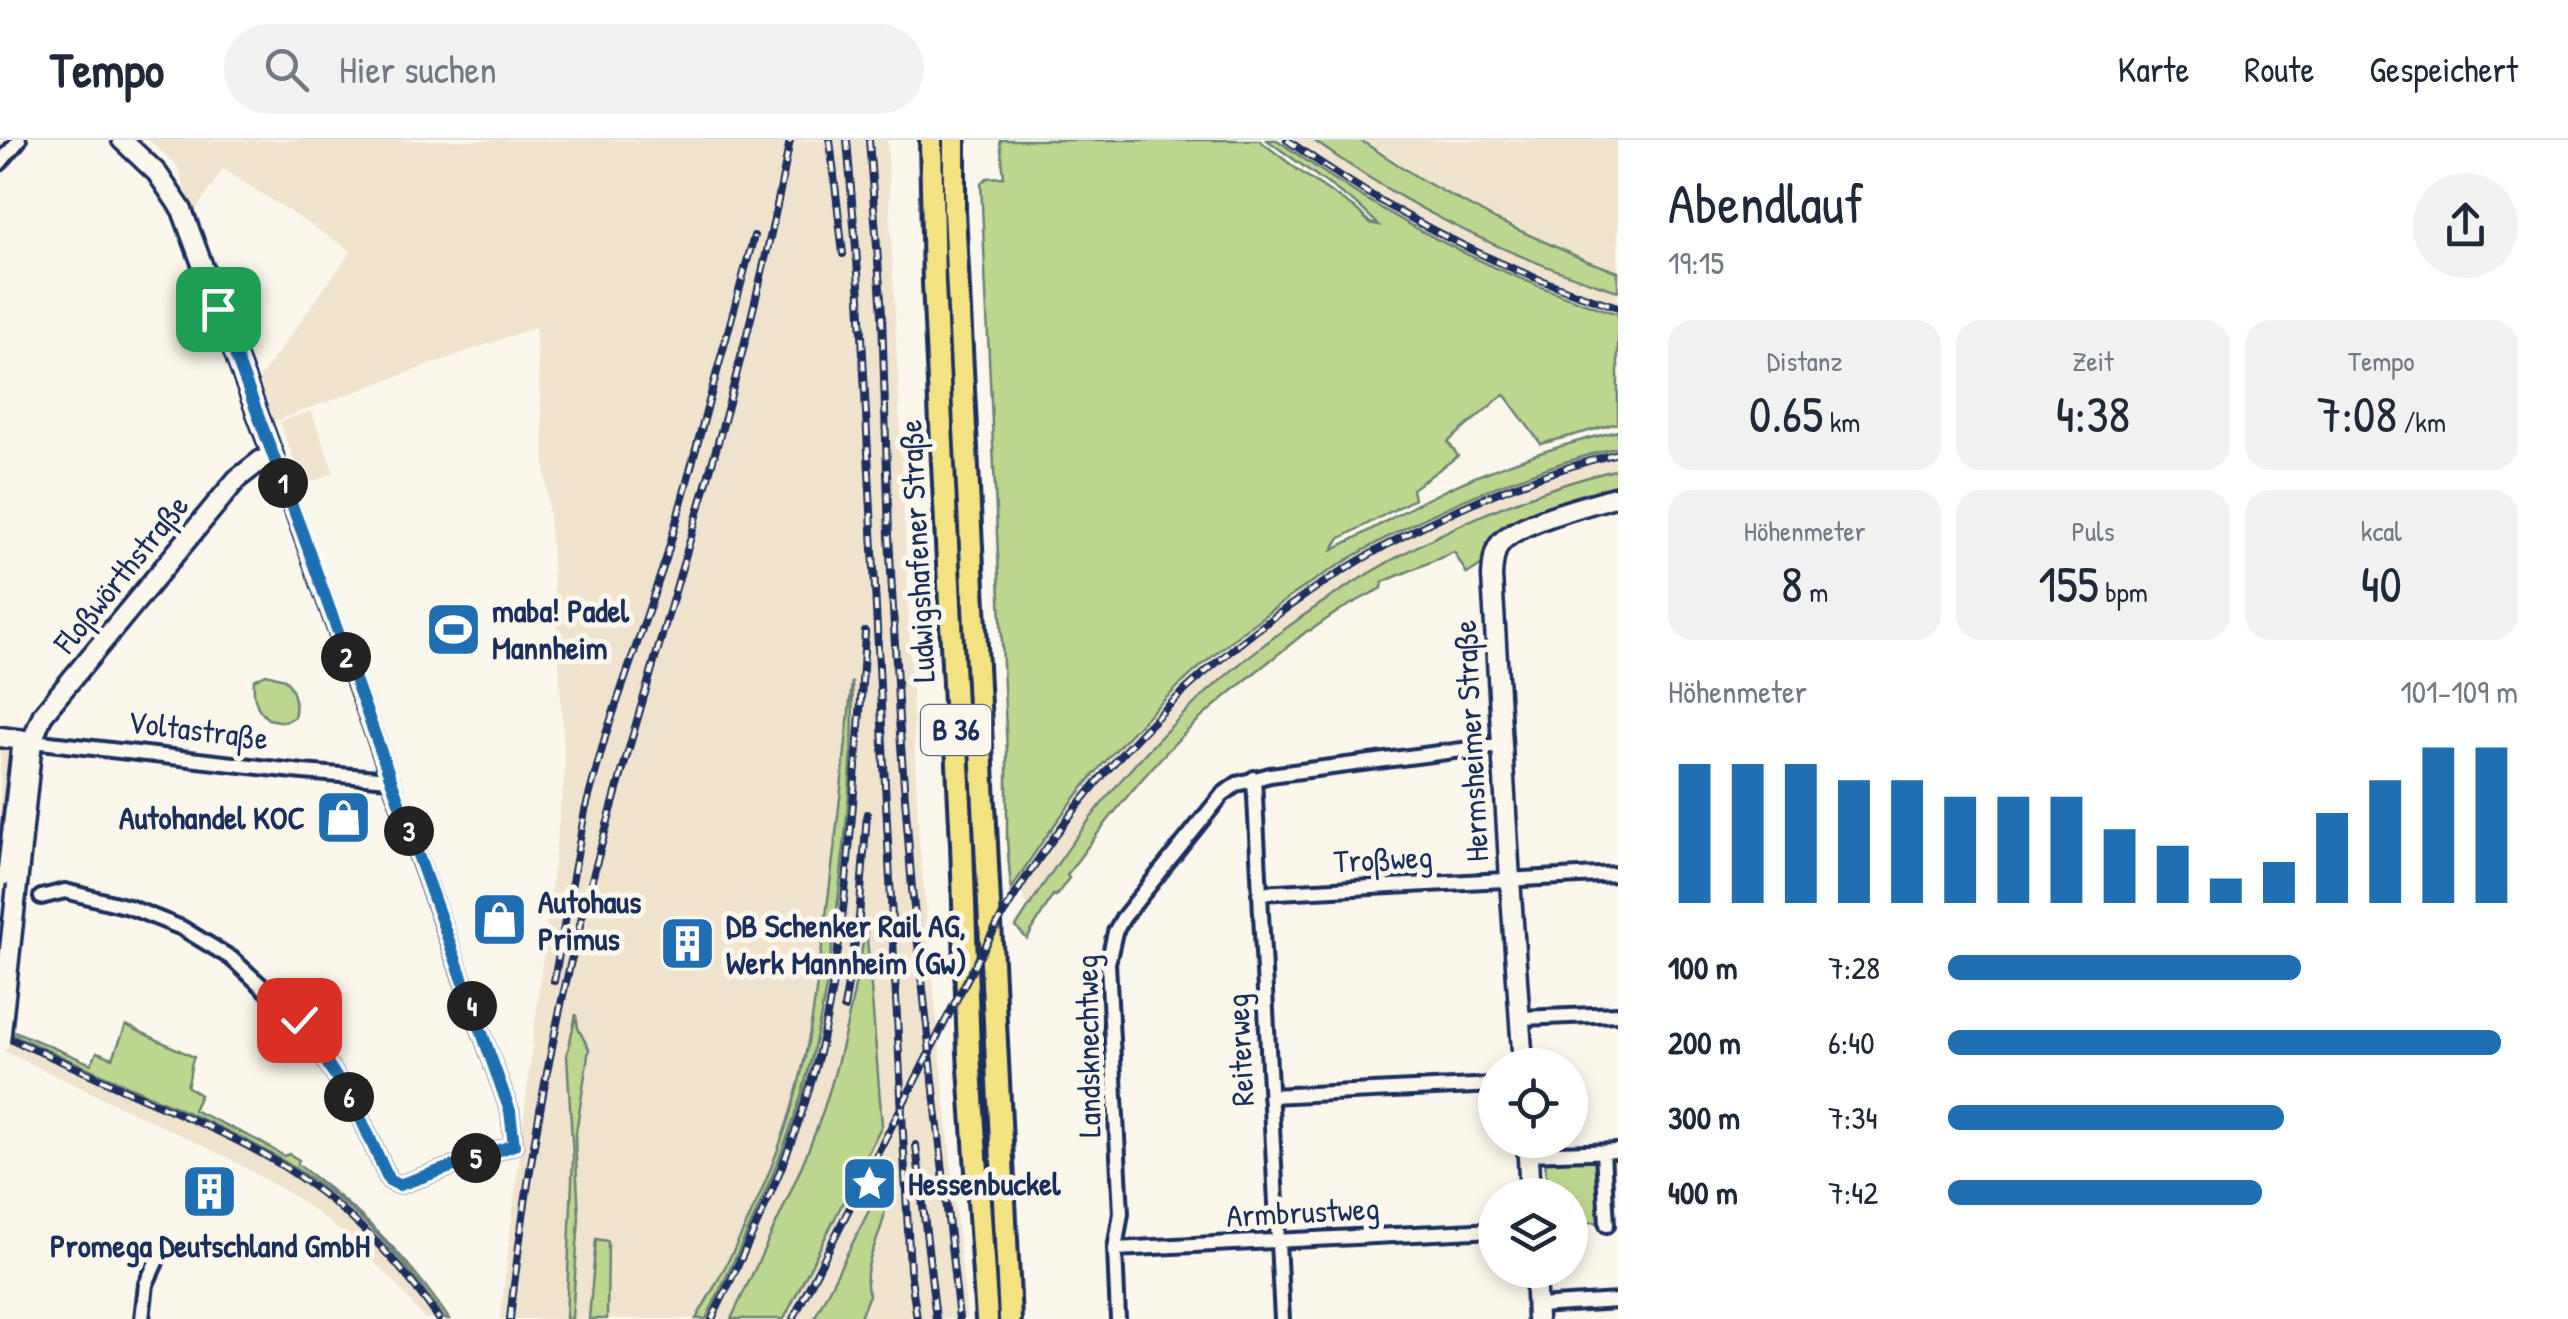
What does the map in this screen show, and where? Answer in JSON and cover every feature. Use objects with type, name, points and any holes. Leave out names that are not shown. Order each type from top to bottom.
[{"type":"main road","name":"Ludwigshafener Straße","points":[[931,140],[969,1053],[986,1319]]},
{"type":"main road","name":"Ludwigshafener Straße","points":[[954,140],[958,290],[1010,1319]]},
{"type":"street","points":[[0,163],[19,140]]},
{"type":"street","points":[[41,897],[65,890],[129,907],[182,928],[231,958],[299,1020],[355,1106],[389,1180],[399,1185],[514,1145],[510,1111],[182,210],[157,173],[122,140]]},
{"type":"street","name":"Floßwörthstraße","points":[[0,1042],[10,888],[26,740],[43,714],[237,479],[273,456]]},
{"type":"street","name":"Hermsheimer Straße","points":[[1523,1048],[1493,559],[1500,542],[1519,528],[1618,496]]},
{"type":"street","name":"Voltastraße","points":[[0,737],[390,779]]},
{"type":"street","name":"Landsknechtweg","points":[[1118,1319],[1114,1250],[1121,1213],[1108,963],[1115,932],[1132,904],[1222,795],[1237,784],[1254,778],[1502,748]]},
{"type":"street","name":"Reiterweg","points":[[1254,778],[1282,1319]]},
{"type":"street","name":"Troßweg","points":[[1259,893],[1618,874]]},
{"type":"street","name":"Floßwörthstraße","points":[[0,912],[10,888]]},
{"type":"street","points":[[1521,1018],[1618,1014]]},
{"type":"street","points":[[1270,1096],[1478,1085]]},
{"type":"street","points":[[1607,1226],[1611,1151]]},
{"type":"street","name":"Armbrustweg","points":[[1114,1250],[1478,1231]]},
{"type":"street","points":[[142,1319],[146,1284],[162,1249]]},
{"type":"street","points":[[1537,1312],[1618,1301]]},
{"type":"shaded area","points":[[148,140],[887,140],[919,842],[967,1319],[859,1319],[869,1295],[868,1267],[884,1215],[882,1185],[814,1319],[572,1319],[579,1217],[575,1139],[588,1046],[577,1018],[568,1095],[573,1189],[566,1319],[500,1319],[565,769],[535,327],[274,421],[259,379],[351,251],[223,169],[193,215],[177,165]]},
{"type":"shaded area","points":[[1277,140],[1313,140],[1372,179],[1458,227],[1503,249],[1618,291],[1618,314],[1543,288],[1449,246],[1361,198]]},
{"type":"shaded area","points":[[1360,140],[1618,140],[1618,272],[1496,220]]},
{"type":"shaded area","points":[[311,411],[334,473],[303,485],[280,422]]},
{"type":"shaded area","points":[[1618,447],[1618,469],[1515,503],[1426,542],[1367,574],[1269,641],[1206,693],[1145,754],[1074,839],[1029,905],[1024,902],[1021,886],[1016,883],[1075,800],[1174,692],[1249,628],[1330,571],[1416,522],[1506,483]]},
{"type":"shaded area","points":[[0,749],[11,750],[0,856]]},
{"type":"shaded area","points":[[0,1029],[216,1124],[288,1162],[375,1232],[445,1319],[424,1319],[393,1280],[298,1199],[229,1158],[0,1049]]},
{"type":"green space","points":[[1000,140],[1259,140],[1370,223],[1379,225],[1267,140],[1277,140],[1440,241],[1527,281],[1618,314],[1618,423],[1541,444],[1504,394],[1448,442],[1458,456],[1412,489],[1414,499],[1339,539],[1333,549],[1445,490],[1518,460],[1618,431],[1618,447],[1527,475],[1438,512],[1353,557],[1272,610],[1196,670],[1127,738],[1065,811],[1011,890],[981,183],[987,178],[1004,177]]},
{"type":"green space","points":[[1313,140],[1360,140],[1420,179],[1496,220],[1618,272],[1618,291],[1538,263],[1460,228],[1384,187]]},
{"type":"green space","points":[[937,160],[946,161],[1002,1319],[993,1319]]},
{"type":"green space","points":[[1618,469],[1618,487],[1505,527],[1494,538],[1484,563],[1467,574],[1454,552],[1383,582],[1382,588],[1307,631],[1207,712],[1161,758],[1067,875],[1069,878],[1053,895],[1027,939],[1016,927],[1066,851],[1122,779],[1226,676],[1285,629],[1412,549],[1548,490]]},
{"type":"green space","points":[[266,674],[285,679],[293,692],[294,717],[285,722],[268,719],[258,706],[254,680]]},
{"type":"green space","points":[[852,681],[851,768],[839,892],[824,999],[809,1069],[787,1138],[749,1229],[706,1319],[696,1319],[769,1174],[804,1064],[828,900]]},
{"type":"green space","points":[[866,925],[882,1125],[784,1319],[731,1319],[826,1103],[846,1028]]},
{"type":"green space","points":[[576,1014],[589,1049],[575,1139],[579,1217],[572,1319],[566,1319],[573,1158],[567,1055]]},
{"type":"green space","points":[[0,1025],[91,1064],[97,1052],[113,1058],[126,1025],[194,1057],[187,1086],[200,1095],[193,1110],[299,1160],[297,1164],[341,1198],[399,1254],[449,1319],[445,1319],[380,1237],[333,1195],[291,1165],[224,1129],[0,1029]]},
{"type":"green space","points":[[1597,1155],[1599,1222],[1588,1222],[1588,1178],[1546,1178],[1545,1158]]},
{"type":"green space","points":[[883,1183],[884,1216],[868,1265],[869,1295],[859,1319],[814,1319]]},
{"type":"green space","points":[[596,1239],[608,1241],[607,1319],[589,1319]]},
{"type":"railway","points":[[510,1319],[540,1109],[573,953],[722,428],[790,140]]},
{"type":"railway","points":[[830,140],[843,254]]},
{"type":"railway","points":[[847,140],[860,297],[910,1270],[917,1319]]},
{"type":"railway","points":[[869,140],[882,314],[899,719],[912,889],[959,1319]]},
{"type":"railway","points":[[1287,140],[1446,237],[1530,276],[1618,307]]},
{"type":"railway","points":[[554,981],[585,811],[606,734],[666,559],[754,236]]},
{"type":"railway","points":[[793,1319],[1001,919],[1031,870],[1086,796],[1147,728],[1214,665],[1286,608],[1364,558],[1445,515],[1530,480],[1618,453]]},
{"type":"railway","points":[[712,1319],[785,1158],[824,1033],[846,886],[865,632]]},
{"type":"railway","points":[[844,1008],[859,918],[867,814]]},
{"type":"railway","points":[[0,1035],[212,1128],[286,1168],[370,1236],[439,1319]]},
{"type":"railway","points":[[916,1145],[936,1319]]},
{"type":"place","name":"maba! Padel Mannheim","points":[[453,629]]},
{"type":"place","name":"Autohandel KOC","points":[[344,818]]},
{"type":"place","name":"Autohaus Primus","points":[[499,920]]},
{"type":"place","name":"DB Schenker Rail AG, Werk Mannheim (Gw)","points":[[687,944]]},
{"type":"place","name":"Hessenbuckel","points":[[869,1184]]},
{"type":"place","name":"Promega Deutschland GmbH","points":[[210,1192]]},
{"type":"route","points":[[218,309],[510,1111],[514,1145],[399,1185],[389,1180],[355,1106],[299,1020]]}]
